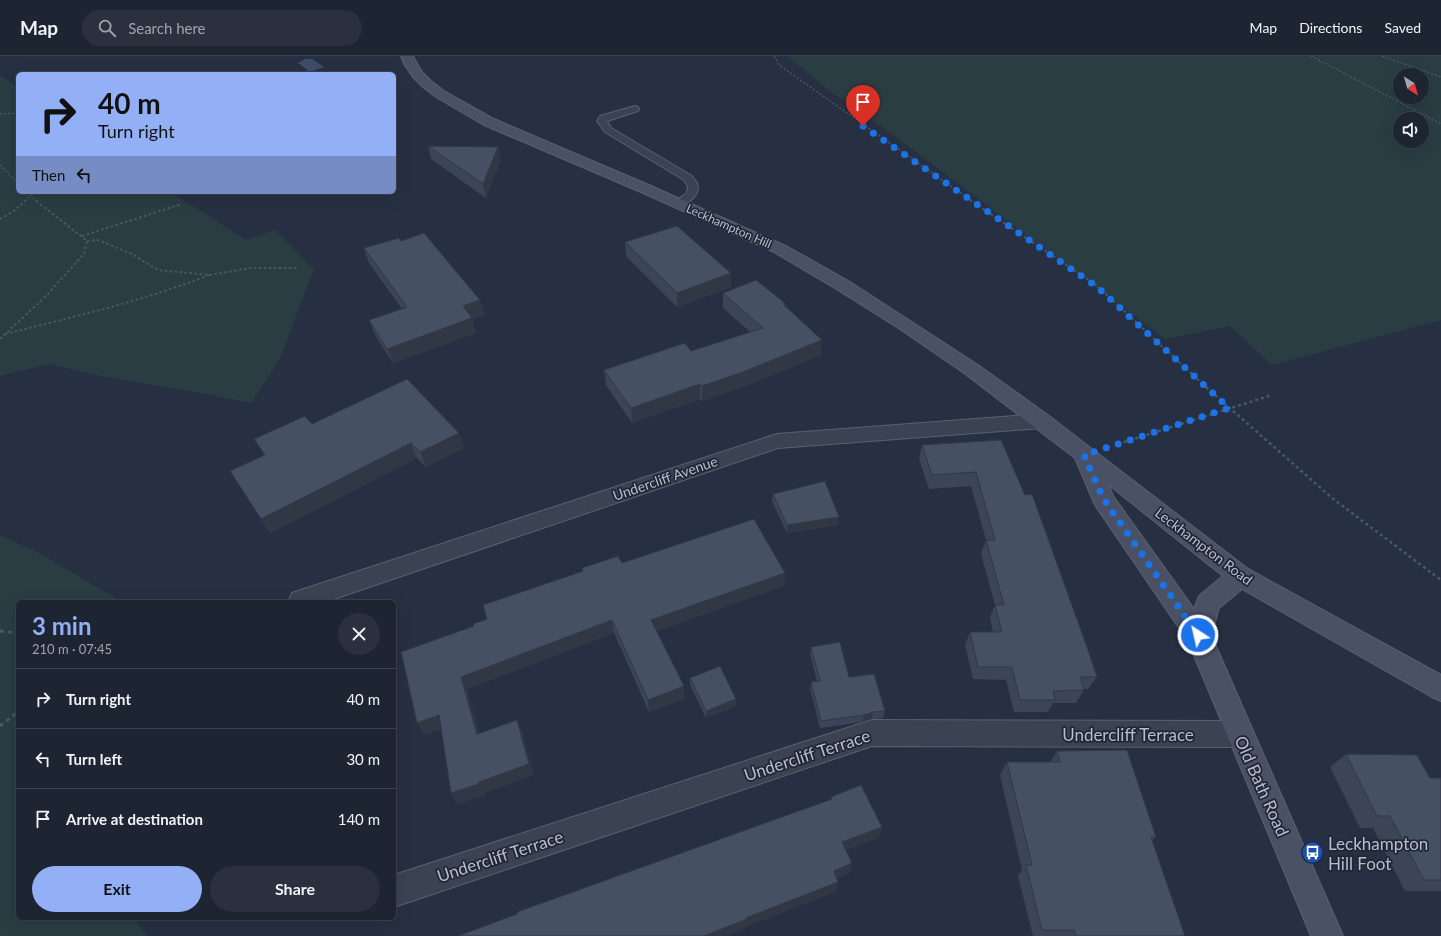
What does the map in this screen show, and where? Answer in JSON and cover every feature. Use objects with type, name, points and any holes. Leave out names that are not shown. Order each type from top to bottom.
[{"type":"street","name":"Leckhampton Hill","points":[[407,56],[410,64],[417,74],[427,84],[440,94],[489,122],[678,203],[780,249],[844,286],[906,325],[971,369],[1042,421]]},
{"type":"street","name":"Leckhampton Road","points":[[1042,421],[1240,576],[1441,689]]},
{"type":"street","name":"Undercliff Avenue","points":[[301,600],[776,441],[1042,421]]},
{"type":"street","name":"Old Bath Road","points":[[1084,455],[1103,498],[1198,635],[1239,734],[1328,936]]},
{"type":"street","points":[[1198,635],[1208,603],[1240,576]]},
{"type":"street","name":"Undercliff Terrace","points":[[396,891],[872,733],[1239,734]]},
{"type":"lane","points":[[635,109],[603,118],[602,121],[608,130],[688,178],[692,182],[694,187],[693,192],[685,200],[678,203]]},
{"type":"path","points":[[774,56],[779,65],[839,108],[1096,286],[1229,408],[1332,498],[1441,580]]},
{"type":"path","points":[[1311,56],[1318,62],[1441,124]]},
{"type":"path","points":[[1382,56],[1441,77]]},
{"type":"path","points":[[0,114],[16,113]]},
{"type":"path","points":[[0,165],[16,181]]},
{"type":"path","points":[[0,219],[14,211],[31,196],[88,241],[98,240],[132,254],[158,270],[209,275]]},
{"type":"path","points":[[81,236],[182,204]]},
{"type":"path","points":[[0,338],[46,296],[84,254],[88,241]]},
{"type":"path","points":[[4,334],[108,308],[189,283],[209,275],[251,268],[297,268]]},
{"type":"path","points":[[1084,455],[1272,395]]},
{"type":"path","points":[[0,631],[16,634]]},
{"type":"path","points":[[0,726],[16,714]]},
{"type":"shaded area","points":[[787,56],[1441,56],[1441,320],[1272,365],[1230,326],[1165,339],[881,126],[827,89]]},
{"type":"shaded area","points":[[0,76],[16,86],[16,194],[174,194],[246,240],[275,230],[314,269],[279,361],[251,403],[96,375],[49,364],[0,376]]},
{"type":"shaded area","points":[[0,535],[43,555],[119,600],[16,600],[16,920],[135,920],[147,936],[0,936]]},
{"type":"water","points":[[305,59],[312,59],[324,67],[310,72],[298,63]]},
{"type":"building","points":[[428,146],[498,147],[483,184]]},
{"type":"building","points":[[677,226],[731,273],[677,293],[625,242]]},
{"type":"building","points":[[424,233],[480,300],[463,306],[472,318],[387,349],[369,320],[407,307],[364,248],[399,238],[401,241]]},
{"type":"building","points":[[756,280],[785,303],[783,304],[822,340],[743,372],[702,386],[700,384],[631,408],[604,370],[685,343],[691,351],[763,328],[723,293]]},
{"type":"building","points":[[407,379],[459,433],[420,452],[411,443],[261,519],[230,471],[265,455],[254,439],[305,416],[312,424]]},
{"type":"building","points":[[1001,440],[1025,495],[1032,494],[1097,677],[1080,677],[1084,690],[1053,691],[1055,700],[1020,700],[1012,667],[978,667],[970,632],[1002,632],[995,605],[1004,605],[986,540],[995,540],[976,472],[932,475],[922,445]]},
{"type":"building","points":[[825,481],[839,517],[787,525],[773,494]]},
{"type":"building","points":[[754,519],[785,573],[651,620],[684,686],[648,700],[612,620],[461,677],[477,734],[517,720],[529,764],[479,782],[479,784],[451,793],[439,715],[417,723],[401,652],[474,626],[473,624],[487,619],[483,605],[583,571],[582,568],[618,556],[622,563]]},
{"type":"building","points":[[840,642],[849,677],[874,674],[885,711],[821,721],[811,682],[820,681],[811,647]]},
{"type":"building","points":[[720,666],[736,699],[706,711],[690,678]]},
{"type":"building","points":[[1127,750],[1156,837],[1151,837],[1185,936],[1076,936],[1074,930],[1042,930],[1026,865],[1032,865],[1007,762],[1060,762],[1057,751]]},
{"type":"building","points":[[1346,754],[1417,755],[1430,778],[1441,778],[1441,880],[1424,880],[1390,816],[1377,816]]},
{"type":"building","points":[[861,785],[882,827],[842,842],[852,863],[834,871],[838,882],[704,936],[458,936],[517,914],[517,912],[832,799],[831,797]]},
{"type":"place","name":"Leckhampton Hill Foot","points":[[1313,853]]},
{"type":"route","points":[[863,126],[1096,286],[1229,408],[1084,455],[1103,498],[1198,635]]}]
